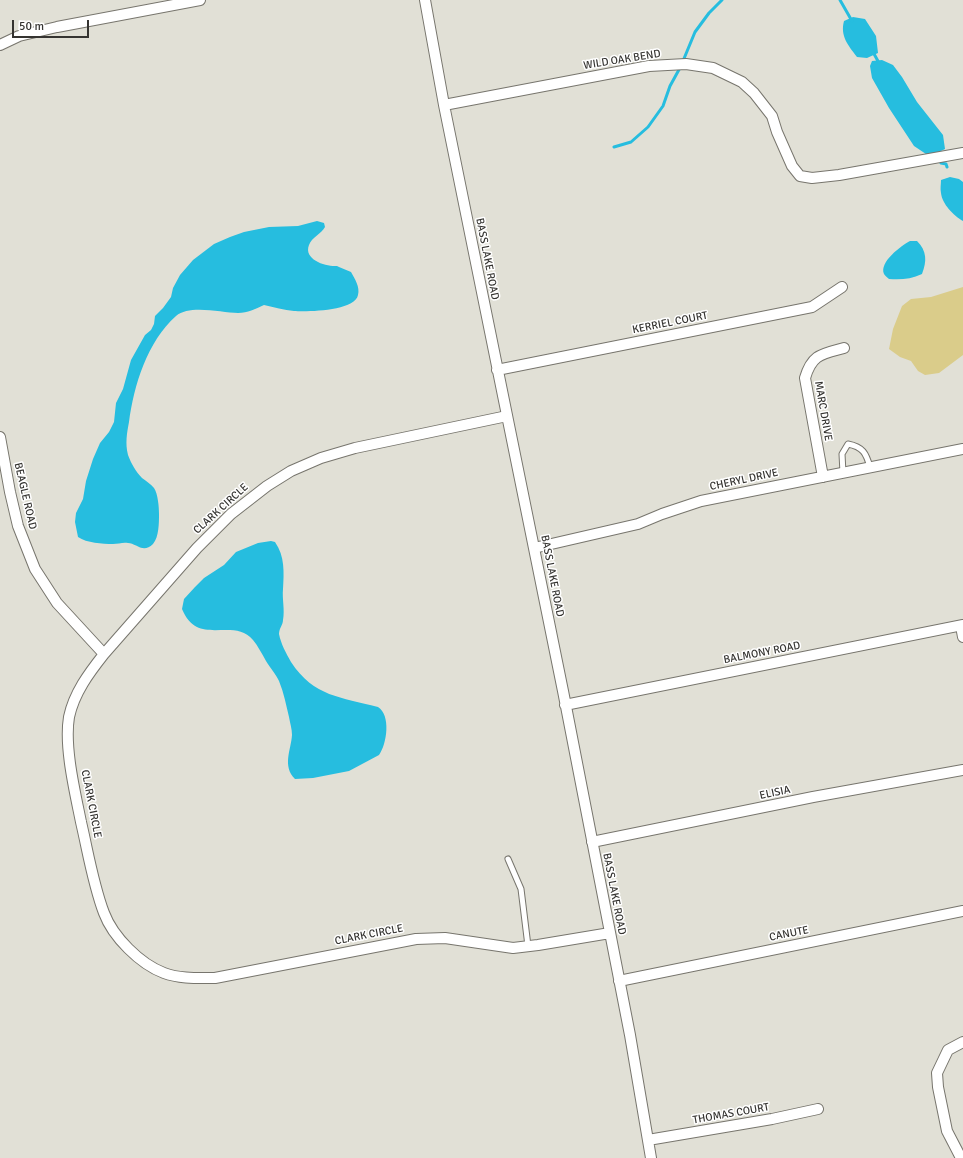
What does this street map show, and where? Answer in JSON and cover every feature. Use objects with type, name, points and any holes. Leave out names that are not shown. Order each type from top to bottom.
[{"type":"street","points":[[0,45],[19,36],[50,29],[200,0]]},
{"type":"street","name":"BASS LAKE ROAD","points":[[425,0],[444,105],[610,933],[651,1158]]},
{"type":"street","name":"WILD OAK BEND","points":[[444,105],[649,66],[686,64],[713,68],[742,82],[754,93],[772,116],[777,132],[792,166],[800,176],[812,178],[840,175],[963,153]]},
{"type":"street","name":"KERRIEL COURT","points":[[497,370],[812,307],[842,287]]},
{"type":"street","name":"MARC DRIVE","points":[[822,477],[805,378],[812,360],[844,348]]},
{"type":"street","name":"CLARK CIRCLE","points":[[506,416],[355,448],[321,458],[291,471],[267,486],[231,514],[197,548],[104,654],[93,667],[74,697],[69,718],[68,740],[74,786],[86,844],[104,914],[117,935],[136,958],[164,973],[190,978],[212,978],[416,939],[445,938],[513,948],[610,933]]},
{"type":"street","name":"BEAGLE ROAD","points":[[0,437],[18,526],[36,569],[57,603],[104,654]]},
{"type":"street","name":"CHERYL DRIVE","points":[[534,548],[638,524],[701,501],[963,449]]},
{"type":"street","points":[[962,626],[963,637]]},
{"type":"street","name":"BALMONY ROAD","points":[[565,705],[962,626]]},
{"type":"street","name":"ELISIA","points":[[592,842],[813,797],[963,770]]},
{"type":"street","name":"CANUTE","points":[[619,980],[963,911]]},
{"type":"street","points":[[961,1158],[947,1131],[938,1087],[937,1073],[948,1050],[963,1042]]},
{"type":"street","name":"THOMAS COURT","points":[[648,1140],[772,1119],[818,1109]]},
{"type":"lane","points":[[844,472],[842,454],[848,444],[858,446],[867,457],[870,468]]},
{"type":"lane","points":[[508,859],[521,889],[528,946]]},
{"type":"shaded area","points":[[963,287],[963,355],[939,373],[925,375],[918,371],[911,361],[900,357],[889,349],[893,329],[902,306],[911,299],[931,297]]},
{"type":"water","points":[[853,17],[865,19],[876,36],[878,53],[867,58],[857,57],[846,40],[843,31],[844,21]]},
{"type":"water","points":[[882,60],[893,65],[902,77],[917,102],[943,135],[945,149],[937,153],[926,154],[914,146],[889,108],[872,78],[870,66],[872,61]]},
{"type":"water","points":[[950,177],[959,179],[963,182],[963,221],[949,209],[942,197],[941,180]]},
{"type":"water","points":[[317,221],[324,223],[325,227],[310,242],[308,250],[309,255],[317,262],[337,266],[351,272],[357,283],[358,289],[358,295],[355,300],[340,307],[319,311],[294,311],[264,305],[242,313],[189,310],[176,316],[157,338],[138,379],[131,408],[127,438],[128,455],[132,464],[140,476],[154,488],[156,494],[159,522],[158,534],[155,541],[149,547],[143,548],[131,543],[95,543],[78,537],[75,522],[76,513],[83,499],[86,481],[93,459],[100,443],[109,432],[114,422],[116,403],[123,389],[131,360],[145,335],[151,330],[154,324],[155,316],[171,297],[173,288],[180,275],[193,260],[214,244],[230,237],[244,232],[269,227],[298,226]]},
{"type":"water","points":[[910,241],[917,241],[923,249],[925,265],[922,274],[906,279],[889,279],[884,274],[883,269],[885,264],[892,255]]},
{"type":"water","points":[[271,541],[275,542],[281,553],[284,571],[284,612],[283,622],[279,634],[282,645],[291,662],[300,674],[319,689],[340,698],[378,707],[385,716],[386,737],[379,755],[349,771],[313,778],[295,779],[291,774],[288,763],[292,733],[284,694],[278,678],[257,645],[245,633],[236,631],[206,630],[197,627],[189,621],[182,609],[184,599],[195,587],[204,578],[224,565],[236,552],[258,543]]},
{"type":"waterway","points":[[683,61],[695,32],[709,13],[722,0]]},
{"type":"waterway","points":[[840,0],[852,21]]},
{"type":"waterway","points":[[873,52],[879,63]]},
{"type":"waterway","points":[[614,147],[631,142],[648,127],[663,106],[670,86],[681,66]]},
{"type":"waterway","points":[[940,161],[941,163],[946,164],[947,167]]}]
